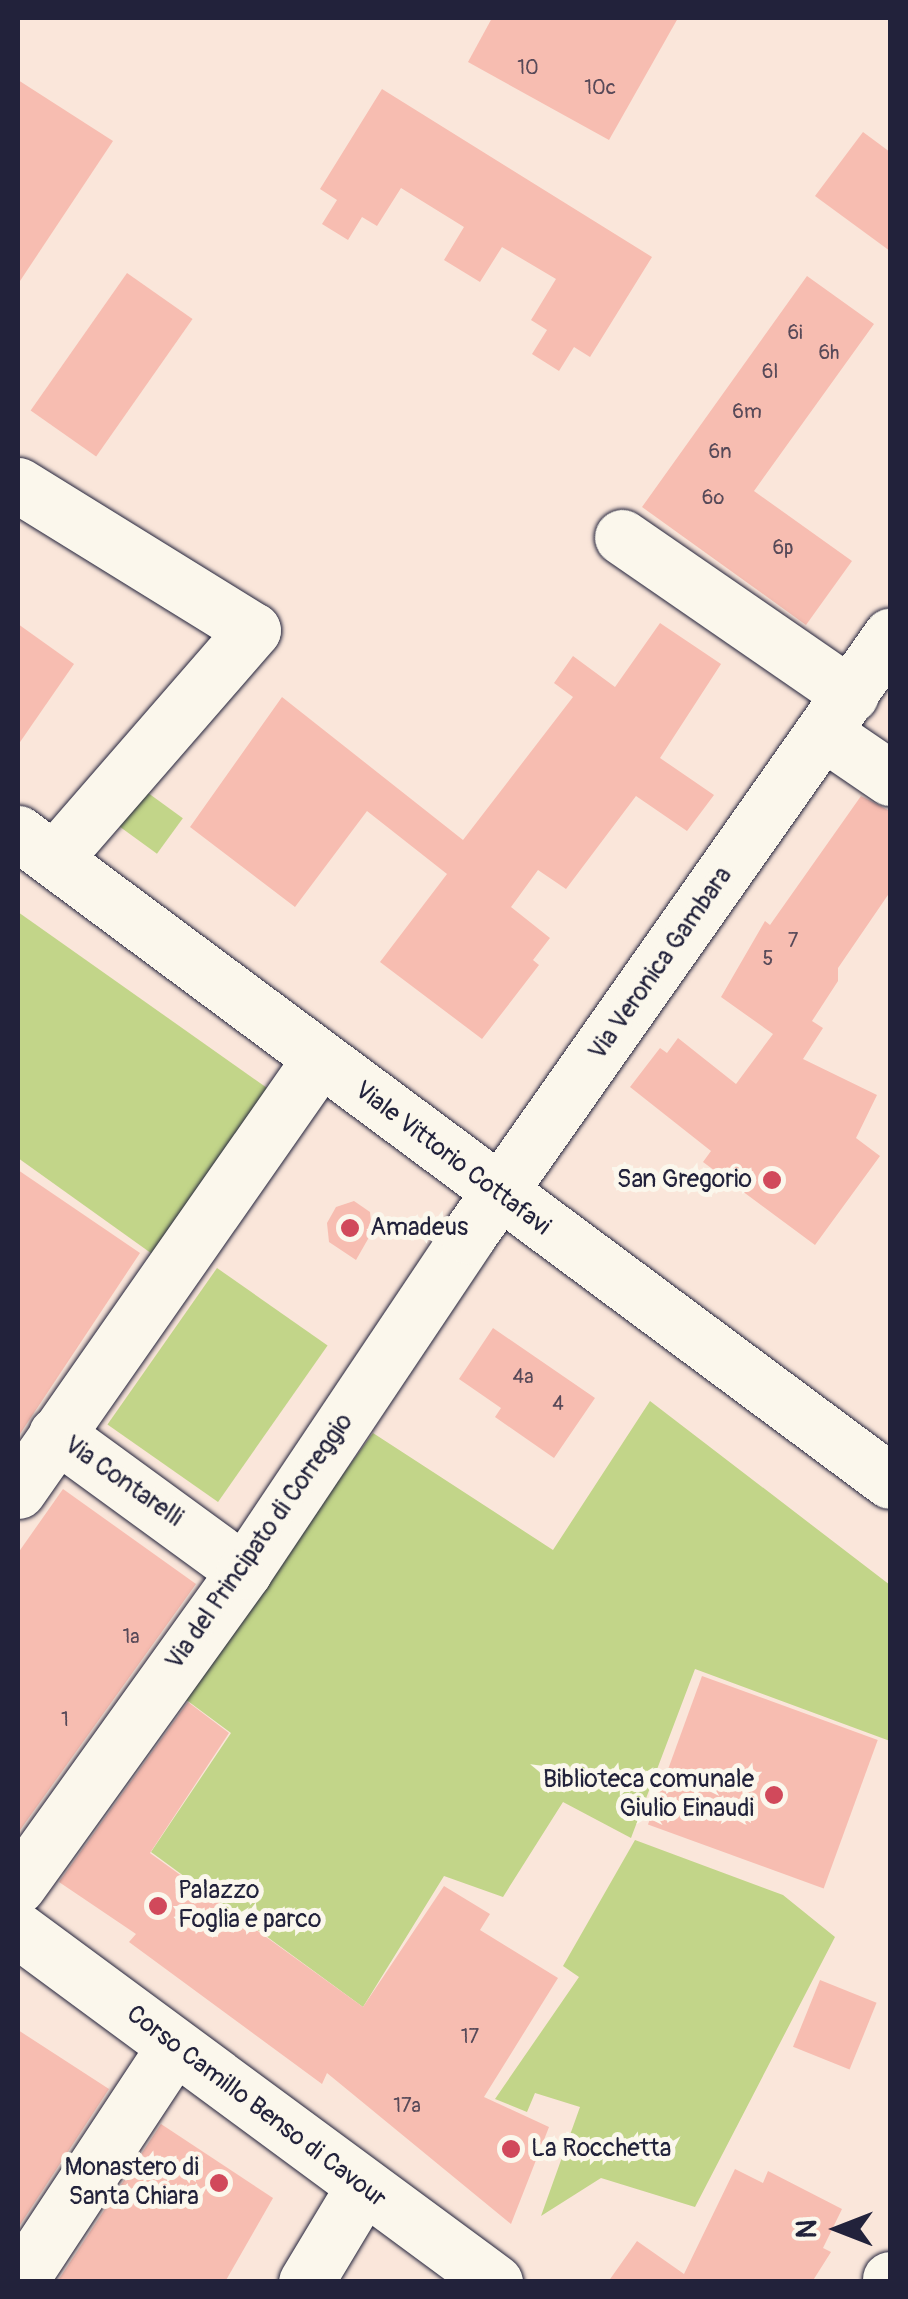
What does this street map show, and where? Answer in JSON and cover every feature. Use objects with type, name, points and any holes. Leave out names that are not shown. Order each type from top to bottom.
[{"type":"street","points":[[18,485],[254,630],[36,846]]},
{"type":"street","points":[[622,536],[838,714],[890,778]]},
{"type":"street","name":"Via Veronica Gambara","points":[[498,1194],[890,636]]},
{"type":"street","name":"Viale Vittorio Cottafavi","points":[[36,846],[498,1194],[890,1481]]},
{"type":"street","points":[[56,1434],[319,1060]]},
{"type":"street","name":"Via del Principato di Correggio","points":[[18,1886],[244,1570],[498,1194]]},
{"type":"street","name":"Via Contarelli","points":[[18,1491],[56,1434],[244,1570]]},
{"type":"street","name":"Corso Camillo Benso di Cavour","points":[[18,1930],[495,2282]]},
{"type":"street","points":[[19,2282],[174,2047]]},
{"type":"street","points":[[306,2282],[364,2188]]},
{"type":"green space","points":[[144,790],[183,818],[157,854],[118,826]]},
{"type":"green space","points":[[18,912],[284,1100],[169,1266],[18,1158]]},
{"type":"green space","points":[[217,1268],[328,1345],[218,1502],[107,1424]]},
{"type":"green space","points":[[650,1401],[890,1585],[890,1741],[695,1669],[631,1838],[563,1802],[503,1897],[444,1876],[363,2007],[151,1852],[231,1733],[181,1696],[373,1433],[553,1550]]},
{"type":"green space","points":[[635,1840],[783,1895],[835,1937],[695,2207],[601,2178],[541,2216],[580,2107],[535,2093],[527,2112],[495,2099],[579,1977],[563,1966]]},
{"type":"building","points":[[492,18],[678,18],[609,140],[468,62]]},
{"type":"building","points":[[18,80],[113,141],[18,284]]},
{"type":"building","points":[[382,89],[652,257],[590,357],[574,347],[559,371],[532,354],[547,330],[531,320],[556,279],[502,247],[480,282],[444,260],[464,227],[401,188],[377,226],[362,217],[348,240],[322,224],[337,200],[320,189]]},
{"type":"building","points":[[863,132],[890,152],[890,251],[815,196]]},
{"type":"building","points":[[127,273],[193,319],[96,457],[31,411]]},
{"type":"building","points":[[807,276],[874,324],[754,491],[852,561],[806,625],[642,507]]},
{"type":"building","points":[[660,623],[721,664],[660,758],[714,795],[687,831],[636,796],[566,889],[538,870],[511,907],[550,938],[533,960],[539,965],[482,1039],[380,962],[447,874],[367,811],[295,907],[190,827],[282,697],[463,840],[573,697],[554,683],[573,656],[615,687]]},
{"type":"building","points":[[18,624],[74,664],[18,745]]},
{"type":"building","points":[[861,796],[890,811],[890,892],[838,968],[838,981],[812,1021],[823,1028],[803,1059],[877,1095],[856,1138],[880,1156],[815,1245],[703,1162],[711,1151],[630,1087],[660,1048],[667,1053],[678,1038],[736,1084],[773,1034],[721,997],[765,921],[770,925]]},
{"type":"building","points":[[18,1170],[140,1253],[18,1437]]},
{"type":"building","name":"Amadeus","points":[[354,1201],[370,1212],[372,1232],[356,1260],[329,1242],[327,1223],[336,1207]]},
{"type":"building","points":[[493,1328],[595,1398],[554,1458],[495,1417],[501,1408],[459,1379]]},
{"type":"building","points":[[63,1489],[196,1584],[18,1833],[18,1553]]},
{"type":"building","points":[[702,1676],[878,1740],[824,1888],[648,1824]]},
{"type":"building","points":[[188,1702],[229,1733],[150,1853],[363,2007],[444,1886],[490,1914],[480,1930],[558,1978],[484,2097],[549,2127],[511,2224],[327,2073],[322,2084],[129,1942],[136,1934],[59,1882]]},
{"type":"building","points":[[820,1980],[877,2003],[850,2070],[793,2047]]},
{"type":"building","points":[[18,2030],[109,2089],[18,2228]]},
{"type":"building","name":"Monastero di Santa Chiara","points":[[161,2124],[273,2198],[225,2282],[57,2282]]},
{"type":"building","points":[[735,2169],[763,2183],[768,2171],[842,2209],[823,2248],[831,2252],[812,2282],[608,2282],[637,2241],[684,2274]]},
{"type":"place","name":"San Gregorio","points":[[772,1180]]},
{"type":"place","name":"Amadeus","points":[[350,1228]]},
{"type":"place","name":"Biblioteca comunale Giulio Einaudi","points":[[774,1795]]},
{"type":"place","name":"Palazzo Foglia e parco","points":[[158,1906]]},
{"type":"place","name":"La Rocchetta","points":[[511,2149]]},
{"type":"place","name":"Monastero di Santa Chiara","points":[[219,2183]]}]
